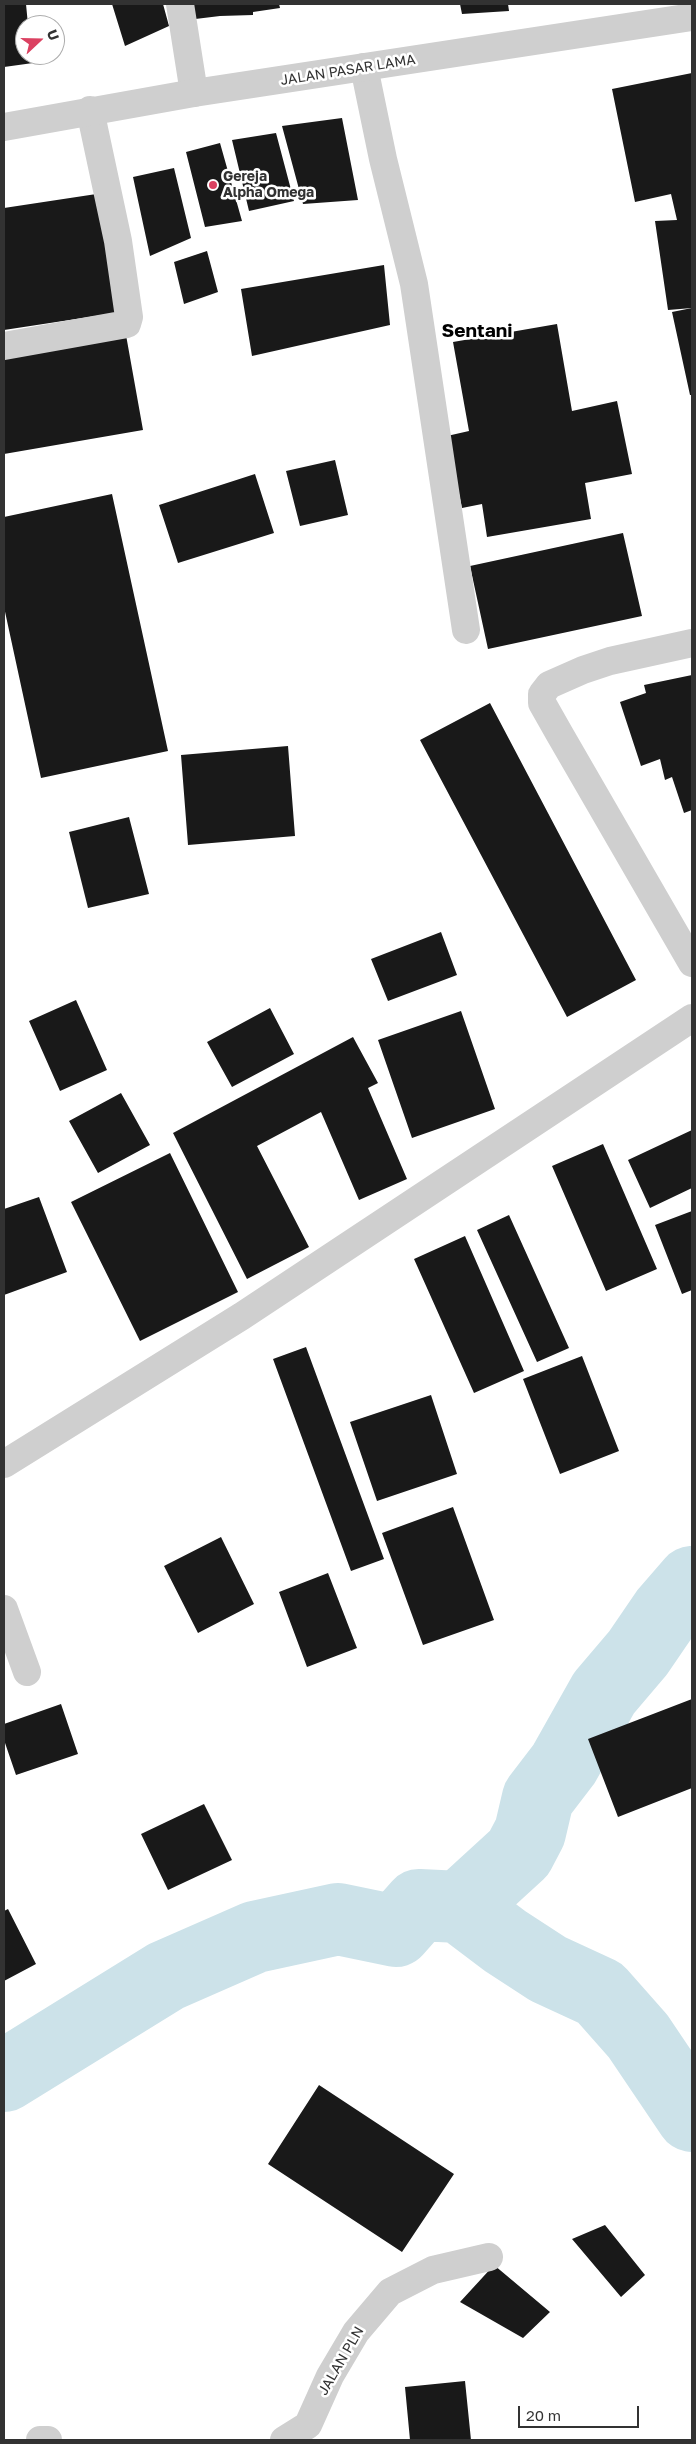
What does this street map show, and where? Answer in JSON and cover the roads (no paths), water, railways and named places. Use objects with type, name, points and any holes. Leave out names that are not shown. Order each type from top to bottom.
[{"type":"street","points":[[180,4],[194,93]]},
{"type":"street","name":"JALAN PASAR LAMA","points":[[4,127],[90,110],[194,93],[692,18]]},
{"type":"street","points":[[364,67],[383,159],[414,284],[466,630]]},
{"type":"street","points":[[4,346],[127,324],[130,317],[116,233],[90,110]]},
{"type":"street","points":[[692,643],[610,661],[583,670],[549,685],[542,694],[542,703],[692,963]]},
{"type":"street","points":[[6,1454],[242,1316],[692,1018]]},
{"type":"street","points":[[4,1609],[28,1672]]},
{"type":"street","name":"JALAN PLN","points":[[284,2440],[308,2425],[330,2376],[356,2332],[390,2292],[433,2270],[488,2258]]},
{"type":"street","points":[[40,2440],[48,2440]]},
{"type":"waterway","points":[[460,1907],[519,1853],[530,1832],[538,1798],[564,1764],[604,1693],[638,1653],[666,1612],[692,1582]]},
{"type":"waterway","points":[[4,2076],[166,1976],[255,1937],[338,1919],[396,1931],[419,1905],[460,1907],[505,1941],[548,1969],[600,1993],[638,2036],[692,2116]]},
{"type":"place","name":"Gereja Alpha Omega","points":[[213,185]]},
{"type":"district","name":"Sentani","points":[[477,331]]}]
